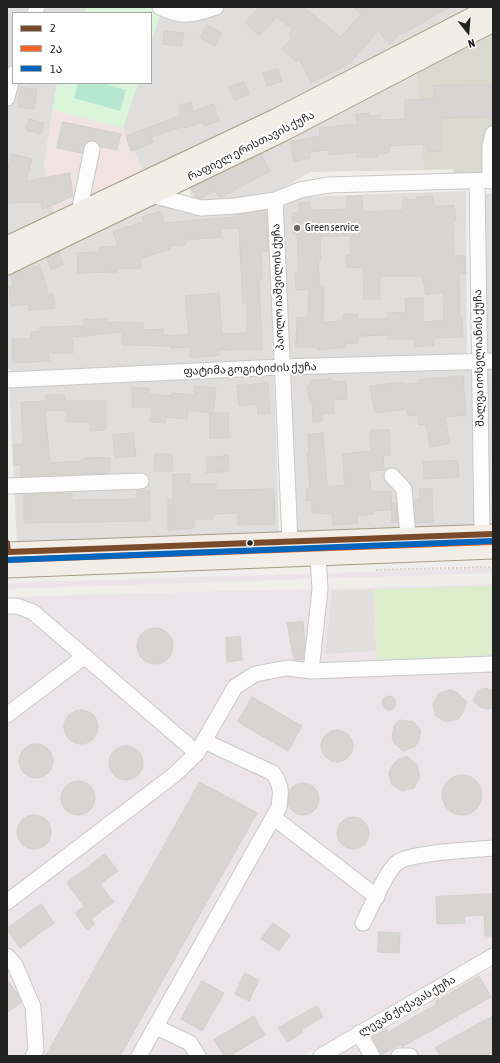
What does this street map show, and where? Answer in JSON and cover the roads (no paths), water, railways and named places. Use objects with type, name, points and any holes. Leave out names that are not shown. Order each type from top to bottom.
[{"type":"main road","name":"რაფიელ ერისთავის ქუჩა","points":[[7,246],[275,119],[492,7]]},
{"type":"main road","name":"რაფიელ ერისთავის ქუჩა","points":[[7,265],[282,132],[493,22]]},
{"type":"main road","points":[[7,554],[408,537],[489,539]]},
{"type":"main road","points":[[7,554],[318,556],[489,539]]},
{"type":"street","points":[[160,7],[172,13],[183,15],[195,14],[216,7]]},
{"type":"street","points":[[7,98],[12,78]]},
{"type":"street","name":"შალვა იოსელიანის ქუჩა","points":[[489,539],[486,361],[487,181],[490,146],[493,134]]},
{"type":"street","points":[[79,212],[92,149]]},
{"type":"street","points":[[152,195],[201,208],[235,206],[275,200],[300,190],[329,185],[487,181]]},
{"type":"street","name":"პაოლო იაშვილის ქუჩა","points":[[275,200],[281,367],[290,541]]},
{"type":"street","name":"ფატიმა გოგიტიძის ქუჩა","points":[[7,380],[281,367],[486,361]]},
{"type":"street","points":[[392,476],[404,489],[408,537]]},
{"type":"street","points":[[7,486],[141,481]]},
{"type":"street","points":[[311,671],[320,589],[318,556]]},
{"type":"street","points":[[7,606],[17,606],[33,612],[85,656],[201,747],[273,773],[280,783],[281,793],[279,807],[139,1056]]},
{"type":"street","points":[[7,715],[85,656]]},
{"type":"street","points":[[7,902],[174,774],[201,747],[235,687],[255,674],[287,668],[311,671],[493,664]]},
{"type":"street","points":[[273,817],[377,897]]},
{"type":"street","points":[[363,923],[389,873],[398,862],[414,856],[493,848]]},
{"type":"street","points":[[7,956],[15,965],[33,1007],[36,1050],[33,1056]]},
{"type":"street","name":"ლევან ქიქავას ქუჩა","points":[[321,1056],[493,956]]},
{"type":"street","points":[[156,1027],[190,1043],[198,1056]]},
{"type":"street","points":[[359,1033],[372,1056]]},
{"type":"street","points":[[399,1056],[410,1056]]},
{"type":"place","name":"Green service","points":[[297,228]]}]
